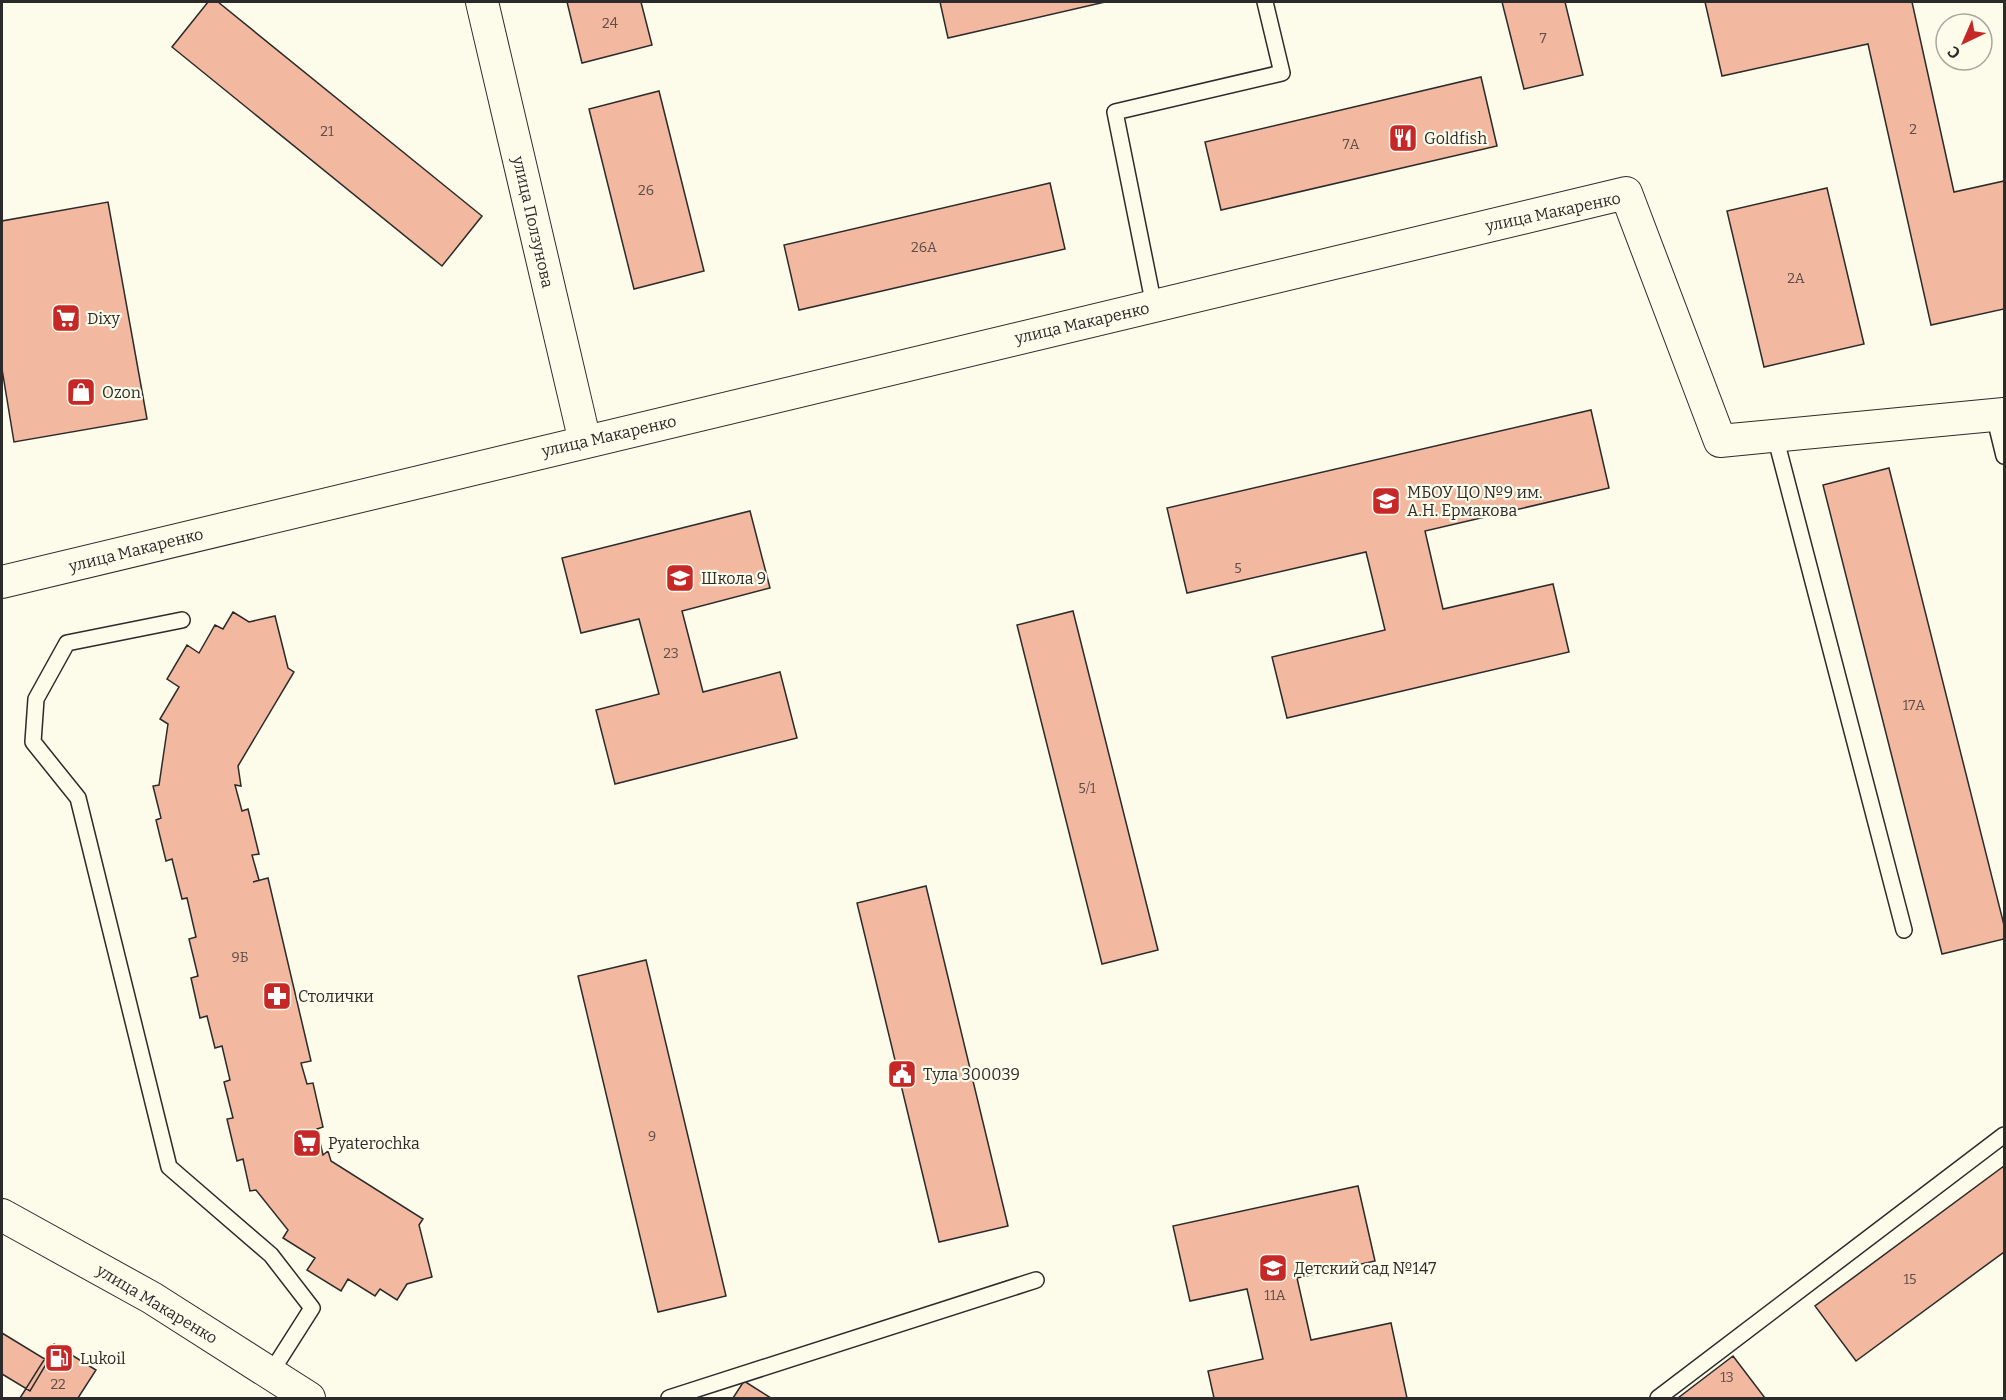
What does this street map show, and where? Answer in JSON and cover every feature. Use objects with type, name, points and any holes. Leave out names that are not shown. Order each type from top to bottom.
[{"type":"street","name":"улица Ползунова","points":[[482,2],[585,442]]},
{"type":"street","name":"улица Макаренко","points":[[2,582],[1626,193],[1720,441],[1999,414]]},
{"type":"street","name":"улица Макаренко","points":[[2,1215],[152,1298],[309,1398]]},
{"type":"lane","points":[[1154,306],[1115,112],[1282,73],[1264,2]]},
{"type":"lane","points":[[1999,414],[2004,456]]},
{"type":"lane","points":[[1775,436],[1904,930]]},
{"type":"lane","points":[[182,620],[67,643],[36,699],[33,742],[78,798],[168,1167],[271,1255],[312,1308],[270,1374]]},
{"type":"lane","points":[[1658,1398],[2004,1135]]},
{"type":"lane","points":[[669,1398],[1036,1280]]},
{"type":"building","points":[[208,2],[218,2],[482,216],[442,266],[172,47]]},
{"type":"building","points":[[567,2],[641,2],[652,45],[582,63]]},
{"type":"building","points":[[940,2],[1105,2],[948,38]]},
{"type":"building","points":[[1502,2],[1565,2],[1583,75],[1524,89]]},
{"type":"building","points":[[1705,2],[1912,2],[1954,192],[2004,181],[2004,309],[1931,325],[1868,44],[1722,76]]},
{"type":"building","points":[[1481,77],[1497,146],[1221,210],[1205,142]]},
{"type":"building","points":[[659,91],[704,271],[634,289],[589,109]]},
{"type":"building","points":[[1050,183],[1065,249],[799,310],[784,245]]},
{"type":"building","points":[[1827,188],[1864,344],[1764,367],[1727,211]]},
{"type":"building","points":[[108,202],[147,419],[14,442],[2,369],[2,221]]},
{"type":"building","points":[[1591,410],[1609,488],[1425,531],[1443,609],[1553,584],[1569,652],[1287,718],[1272,657],[1385,630],[1366,552],[1187,593],[1167,508]]},
{"type":"building","points":[[1889,468],[2004,925],[2004,939],[1942,954],[1823,485]]},
{"type":"building","points":[[750,511],[770,588],[682,611],[703,692],[780,672],[797,738],[615,784],[596,710],[659,694],[639,619],[581,633],[562,558]]},
{"type":"building","points":[[1073,611],[1158,950],[1102,964],[1017,625]]},
{"type":"building","points":[[233,612],[249,622],[275,616],[288,668],[294,672],[238,766],[241,786],[235,785],[242,811],[248,809],[259,854],[252,855],[259,880],[253,882],[268,878],[311,1061],[301,1063],[307,1084],[313,1083],[323,1127],[317,1129],[323,1155],[328,1151],[331,1161],[423,1219],[419,1225],[432,1277],[407,1284],[397,1300],[380,1289],[375,1296],[348,1279],[341,1291],[307,1270],[315,1258],[283,1238],[288,1230],[256,1190],[250,1191],[243,1159],[237,1161],[227,1119],[233,1118],[224,1082],[230,1080],[222,1046],[215,1048],[207,1016],[200,1018],[191,978],[198,976],[189,939],[196,937],[187,898],[182,899],[172,859],[166,861],[156,820],[161,818],[153,786],[159,785],[168,724],[160,719],[179,687],[167,679],[187,645],[199,653],[215,625],[223,629]]},
{"type":"building","points":[[926,886],[1008,1226],[939,1242],[857,903]]},
{"type":"building","points":[[646,960],[726,1296],[658,1312],[578,976]]},
{"type":"building","points":[[2004,1166],[2004,1252],[1856,1361],[1815,1306]]},
{"type":"building","points":[[1358,1186],[1375,1261],[1297,1278],[1311,1340],[1391,1323],[1407,1398],[1214,1398],[1208,1371],[1263,1359],[1247,1289],[1190,1301],[1173,1226]]},
{"type":"building","points":[[2,1333],[48,1361],[30,1391],[2,1374]]},
{"type":"building","points":[[54,1344],[96,1370],[78,1398],[20,1398]]},
{"type":"building","points":[[1733,1356],[1765,1398],[1678,1398]]},
{"type":"building","points":[[744,1381],[771,1398],[733,1398]]},
{"type":"place","name":"Goldfish","points":[[1403,138]]},
{"type":"place","name":"Dixy","points":[[66,318]]},
{"type":"place","name":"Ozon","points":[[81,392]]},
{"type":"place","name":"МБОУ ЦО №9 им. А.Н. Ермакова","points":[[1386,501]]},
{"type":"place","name":"Школа 9","points":[[680,578]]},
{"type":"place","name":"Столички","points":[[277,996]]},
{"type":"place","name":"Тула 300039","points":[[902,1074]]},
{"type":"place","name":"Pyaterochka","points":[[307,1143]]},
{"type":"place","name":"Детский сад №147","points":[[1273,1268]]},
{"type":"place","name":"Lukoil","points":[[59,1358]]}]
